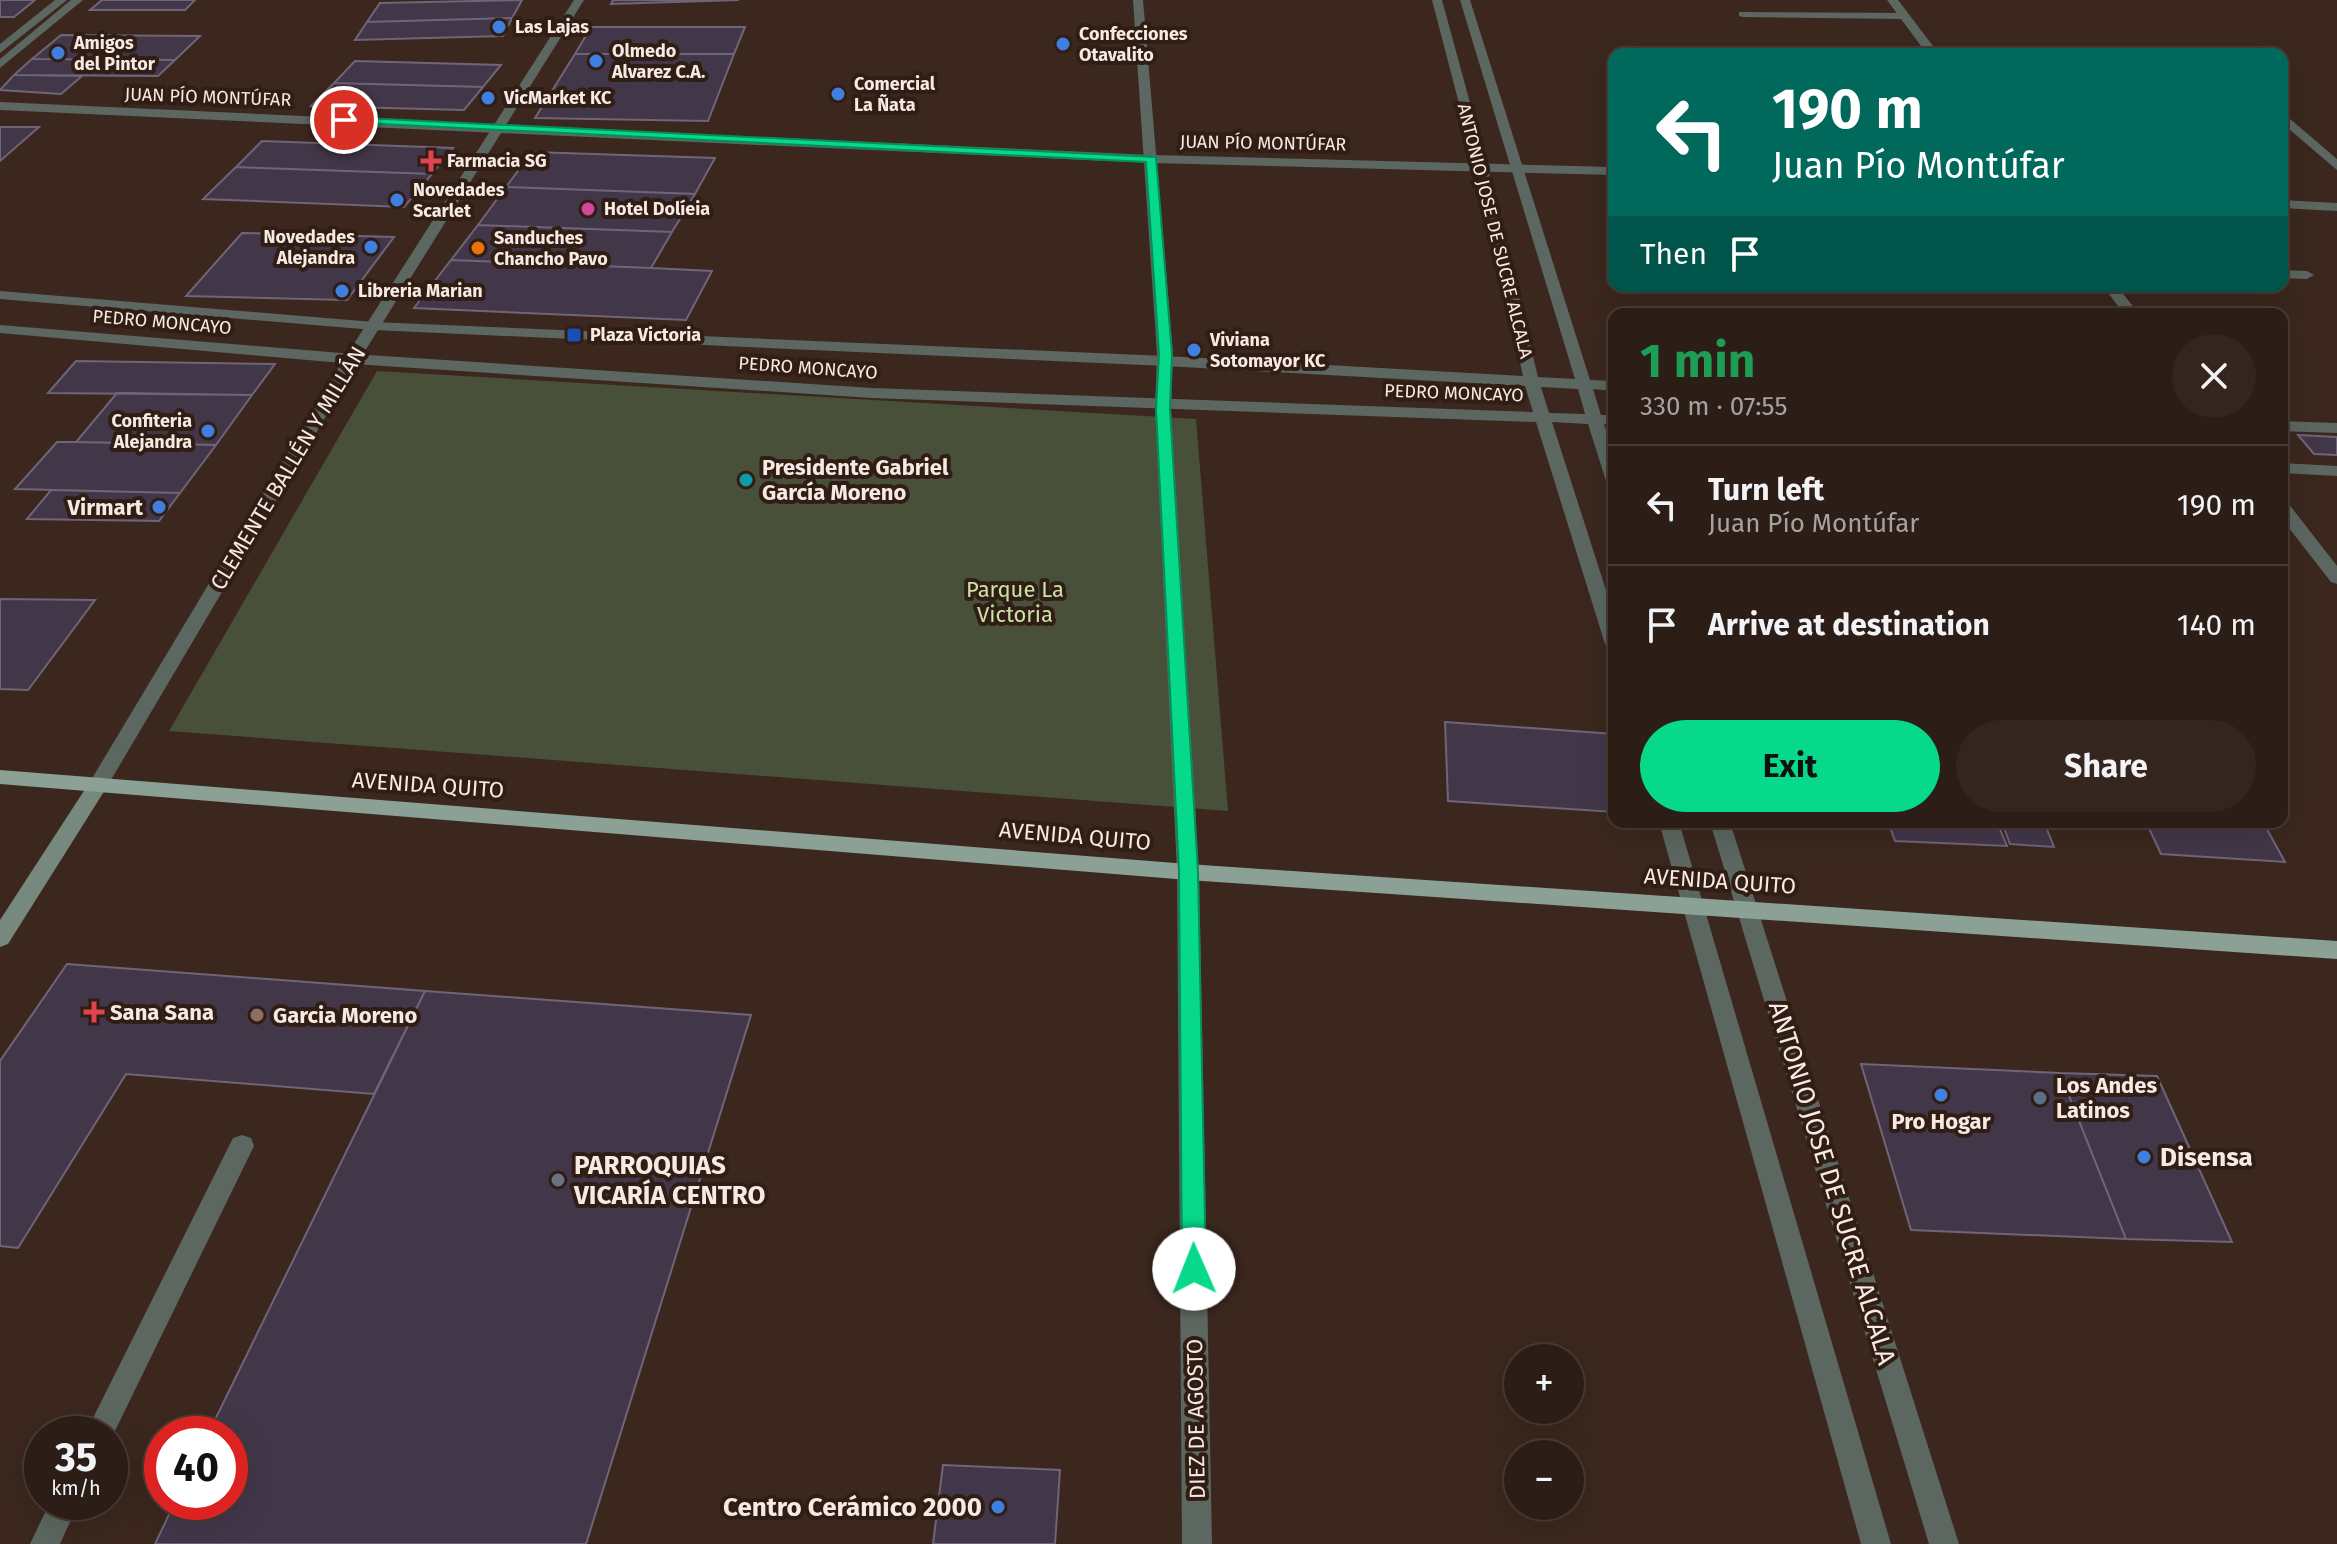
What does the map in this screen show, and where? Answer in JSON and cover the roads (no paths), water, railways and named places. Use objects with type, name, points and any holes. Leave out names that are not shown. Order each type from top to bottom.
[{"type":"main road","name":"AVENIDA QUITO","points":[[0,777],[1188,872],[2337,950]]},
{"type":"main road","name":"CLEMENTE BALLÉN Y MILLÁN","points":[[0,938],[98,785]]},
{"type":"street","points":[[0,50],[62,0]]},
{"type":"street","points":[[0,65],[78,0]]},
{"type":"street","name":"CLEMENTE BALLÉN Y MILLÁN","points":[[98,785],[353,359],[579,0]]},
{"type":"street","name":"DIEZ DE AGOSTO","points":[[1138,0],[1165,361],[1163,405],[1188,872],[1197,1544]]},
{"type":"street","name":"ANTONIO JOSE DE SUCRE ALCALA","points":[[1437,0],[1481,165],[1532,383],[1608,624]]},
{"type":"street","name":"ANTONIO JOSE DE SUCRE ALCALA","points":[[1465,0],[1608,461]]},
{"type":"street","points":[[1892,0],[1928,48]]},
{"type":"street","points":[[1743,14],[1904,16]]},
{"type":"street","name":"JUAN PÍO MONTÚFAR","points":[[0,106],[500,126],[1152,159],[1481,165],[1608,171]]},
{"type":"street","points":[[2288,121],[2337,166]]},
{"type":"street","points":[[2288,204],[2337,207]]},
{"type":"street","points":[[2288,274],[2307,275]]},
{"type":"street","points":[[2115,292],[2127,308]]},
{"type":"street","name":"PEDRO MONCAYO","points":[[0,295],[374,326],[1165,361],[1608,386]]},
{"type":"street","name":"PEDRO MONCAYO","points":[[0,329],[353,359],[872,393],[1608,420]]},
{"type":"street","points":[[2288,426],[2337,428]]},
{"type":"street","points":[[2288,468],[2337,471]]},
{"type":"street","points":[[2288,515],[2337,578]]},
{"type":"street","points":[[1671,828],[1876,1544]]},
{"type":"street","name":"ANTONIO JOSE DE SUCRE ALCALA","points":[[1722,828],[1944,1544]]},
{"type":"street","points":[[108,1416],[242,1146]]},
{"type":"street","points":[[45,1544],[56,1520]]},
{"type":"place","name":"Las Lajas","points":[[499,27]]},
{"type":"place","name":"Confecciones Otavalito","points":[[1063,44]]},
{"type":"place","name":"Amigos del Pintor","points":[[58,53]]},
{"type":"place","name":"Olmedo Alvarez C.A.","points":[[596,61]]},
{"type":"place","name":"Comercial La Ñata","points":[[838,94]]},
{"type":"place","name":"VicMarket KC","points":[[488,98]]},
{"type":"place","name":"Farmacia SG","points":[[431,161]]},
{"type":"place","name":"Novedades Scarlet","points":[[397,200]]},
{"type":"place","name":"Hotel Dolíeia","points":[[588,209]]},
{"type":"place","name":"Novedades Alejandra","points":[[371,247]]},
{"type":"place","name":"Sanduches Chancho Pavo","points":[[478,248]]},
{"type":"place","name":"Libreria Marian","points":[[342,291]]},
{"type":"place","name":"Plaza Victoria","points":[[574,335]]},
{"type":"place","name":"Viviana Sotomayor KC","points":[[1194,350]]},
{"type":"place","name":"Confiteria Alejandra","points":[[208,431]]},
{"type":"place","name":"Presidente Gabriel García Moreno","points":[[746,480]]},
{"type":"place","name":"Virmart","points":[[159,507]]},
{"type":"place","name":"Sana Sana","points":[[94,1012]]},
{"type":"place","name":"Garcia Moreno","points":[[257,1015]]},
{"type":"place","name":"Pro Hogar","points":[[1941,1095]]},
{"type":"place","name":"Los Andes Latinos","points":[[2040,1098]]},
{"type":"place","name":"Disensa","points":[[2144,1157]]},
{"type":"place","name":"PARROQUIAS VICARÍA CENTRO","points":[[558,1180]]},
{"type":"place","name":"Centro Cerámico 2000","points":[[998,1507]]},
{"type":"park label","name":"Parque La Victoria","points":[[1015,602]]}]
